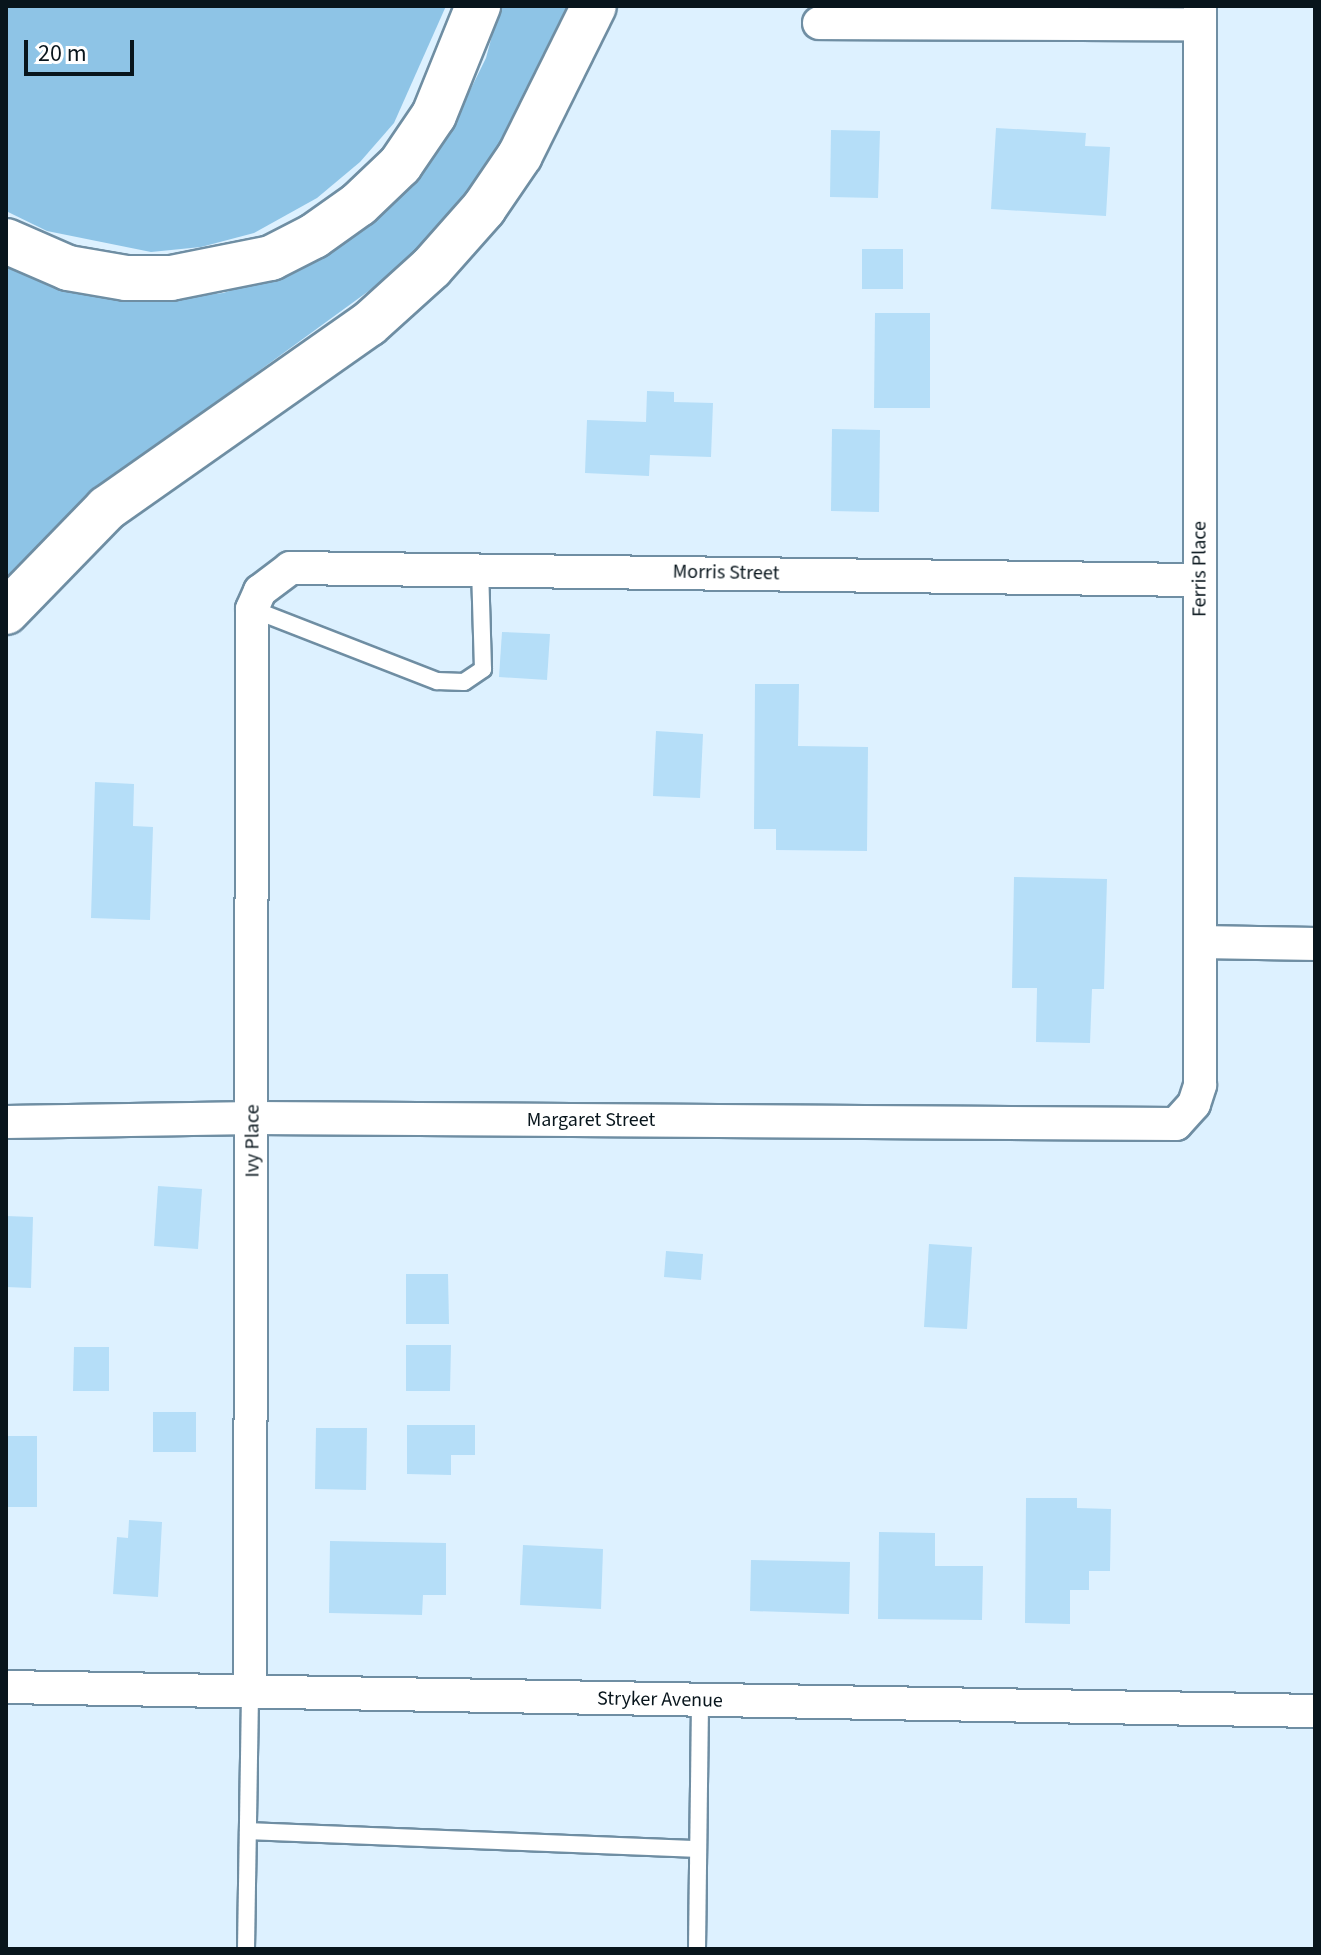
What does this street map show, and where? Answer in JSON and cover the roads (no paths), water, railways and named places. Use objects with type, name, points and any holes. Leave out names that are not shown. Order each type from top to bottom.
[{"type":"highway","points":[[6,241],[68,268],[126,278],[171,278],[271,258],[314,236],[359,204],[400,165],[434,115],[478,6]]},
{"type":"highway","points":[[6,612],[107,508],[369,324],[431,268],[484,208],[520,155],[594,6]]},
{"type":"street","points":[[819,23],[1200,15]]},
{"type":"street","name":"Ferris Place","points":[[1176,1124],[1194,1104],[1200,1085],[1200,15]]},
{"type":"street","name":"Morris Street","points":[[256,600],[290,568],[1200,580]]},
{"type":"street","name":"Ivy Place","points":[[250,1692],[256,600]]},
{"type":"street","points":[[1201,942],[1315,944]]},
{"type":"street","name":"Margaret Street","points":[[6,1122],[254,1118],[1176,1124]]},
{"type":"street","name":"Stryker Avenue","points":[[6,1687],[1315,1711]]},
{"type":"lane","points":[[256,600],[437,681],[464,682],[483,669],[480,570]]},
{"type":"lane","points":[[246,1949],[250,1692]]},
{"type":"lane","points":[[697,1949],[700,1701]]},
{"type":"lane","points":[[248,1831],[698,1849]]}]
